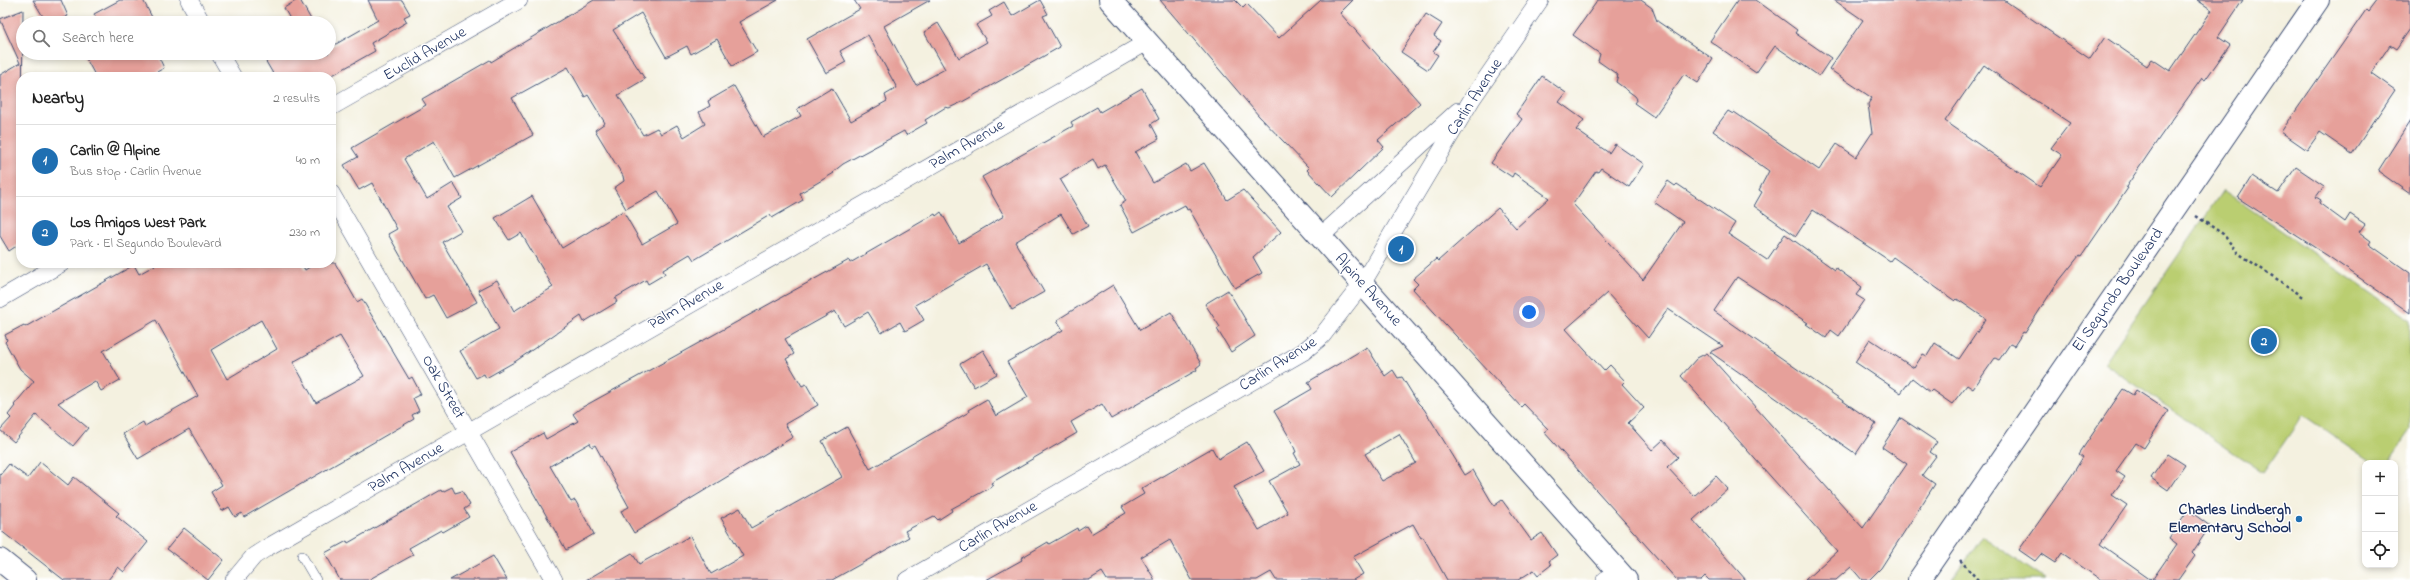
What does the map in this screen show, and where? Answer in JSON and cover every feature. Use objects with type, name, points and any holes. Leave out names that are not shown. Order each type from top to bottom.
[{"type":"street","points":[[189,0],[198,16]]},
{"type":"street","name":"Euclid Avenue","points":[[336,104],[519,0]]},
{"type":"street","name":"Alpine Avenue","points":[[1110,0],[1362,284],[1616,577]]},
{"type":"street","name":"Carlin Avenue","points":[[907,580],[1303,352],[1322,336],[1362,284],[1472,99],[1540,0]]},
{"type":"street","name":"El Segundo Boulevard","points":[[1919,580],[2318,0]]},
{"type":"street","name":"Palm Avenue","points":[[234,580],[254,556],[262,550],[469,432],[717,287],[1147,42]]},
{"type":"street","points":[[223,60],[230,72]]},
{"type":"street","points":[[1320,237],[1472,99]]},
{"type":"street","name":"Oak Street","points":[[336,202],[554,580]]},
{"type":"street","points":[[0,299],[53,268]]},
{"type":"street","points":[[0,560],[25,580]]},
{"type":"lane","points":[[302,556],[316,580]]},
{"type":"path","points":[[2178,203],[2222,234],[2238,253],[2305,298]]},
{"type":"path","points":[[1944,543],[1978,580]]},
{"type":"green space","points":[[2223,190],[2410,320],[2410,431],[2390,460],[2369,460],[2303,415],[2263,473],[2104,363]]},
{"type":"green space","points":[[1982,536],[2046,580],[1952,580]]},
{"type":"building","points":[[33,0],[61,0],[68,16],[43,16]]},
{"type":"building","points":[[120,0],[143,0],[151,16],[95,16],[94,14]]},
{"type":"building","points":[[297,0],[300,0],[309,16],[288,16],[284,8]]},
{"type":"building","points":[[368,0],[402,0],[410,14],[404,17],[407,22],[371,43],[375,51],[336,73],[272,72],[265,60],[336,60],[336,44],[378,20]]},
{"type":"building","points":[[594,0],[778,0],[739,22],[757,52],[732,66],[717,39],[691,54],[687,46],[666,57],[641,13],[613,30],[645,79],[618,95],[643,135],[657,128],[661,134],[677,125],[684,137],[705,124],[699,112],[710,106],[708,101],[734,86],[763,137],[801,116],[797,109],[832,88],[851,121],[887,101],[885,95],[897,88],[868,35],[840,51],[846,62],[826,73],[807,39],[860,9],[854,0],[930,0],[884,26],[916,85],[945,69],[924,32],[938,23],[959,58],[987,42],[976,25],[992,16],[989,11],[1004,2],[1012,16],[1040,0],[1048,14],[1043,16],[1060,47],[962,102],[949,108],[946,107],[925,120],[927,123],[906,135],[904,131],[843,164],[833,172],[834,173],[800,193],[803,200],[772,218],[770,215],[694,260],[690,254],[663,270],[665,274],[648,284],[646,280],[615,298],[617,302],[584,322],[581,316],[516,361],[486,378],[484,374],[476,378],[460,351],[499,329],[478,290],[497,280],[514,311],[553,287],[521,233],[509,240],[495,218],[532,196],[562,248],[623,211],[642,244],[677,224],[658,191],[626,209],[614,188],[624,181],[623,176],[595,130],[605,123],[588,95],[585,97],[568,67],[512,98],[533,135],[455,178],[434,141],[404,159],[427,199],[453,183],[462,198],[447,207],[461,231],[442,242],[477,302],[446,318],[433,295],[425,299],[388,234],[397,229],[372,183],[359,190],[344,165],[358,157],[352,148],[426,105],[422,99],[490,60],[491,62]]},
{"type":"building","points":[[1160,0],[1235,0],[1243,8],[1247,4],[1279,38],[1321,0],[1353,0],[1340,13],[1420,103],[1378,140],[1384,147],[1332,197],[1307,170],[1309,168],[1259,116]]},
{"type":"building","points":[[1598,0],[1641,0],[1652,8],[1657,21],[1713,59],[1698,83],[1684,74],[1654,117],[1634,103],[1637,99],[1635,96],[1616,82],[1618,75],[1598,61],[1600,54],[1573,35]]},
{"type":"building","points":[[1738,0],[1756,0],[1797,30],[1795,33],[1831,58],[1819,76],[1775,46],[1756,73],[1710,41]]},
{"type":"building","points":[[1834,0],[2004,0],[2090,59],[2105,37],[2147,66],[2152,59],[2170,71],[2212,10],[2197,0],[2243,0],[2218,37],[2230,45],[2205,80],[2202,78],[2160,137],[2126,187],[2128,188],[2081,257],[2079,256],[2055,286],[2025,333],[2023,332],[2014,346],[2010,344],[1999,360],[1995,358],[1973,389],[1967,385],[1952,404],[1932,390],[1930,392],[1912,378],[1901,393],[1855,362],[1870,339],[1914,368],[1923,354],[1927,356],[1935,343],[1959,359],[1986,319],[1957,299],[1955,301],[1893,257],[1890,261],[1813,210],[1796,236],[1754,206],[1762,192],[1759,190],[1769,171],[1713,131],[1728,111],[1733,114],[1734,112],[1819,170],[1837,144],[1856,157],[1872,133],[1868,104],[1872,98],[1829,69],[1863,20]],"holes":[[[1984,65],[2070,123],[2051,148],[2062,155],[2040,187],[1945,121]]]},
{"type":"building","points":[[2377,0],[2410,0],[2410,29],[2396,49],[2390,45],[2371,73],[2395,90],[2352,154],[2320,132],[2307,150],[2281,132],[2366,10],[2368,12]]},
{"type":"building","points":[[23,10],[23,16],[16,16],[16,54],[0,19]]},
{"type":"building","points":[[1426,14],[1442,24],[1434,36],[1441,41],[1433,52],[1438,55],[1428,70],[1401,52]]},
{"type":"building","points":[[19,60],[23,60],[22,72],[16,72],[16,246],[9,251],[0,236],[0,75],[20,63]]},
{"type":"building","points":[[87,60],[160,60],[164,68],[157,72],[93,72]]},
{"type":"building","points":[[1542,76],[1566,93],[1559,102],[1584,120],[1576,130],[1609,153],[1615,144],[1644,164],[1629,187],[1601,168],[1598,172],[1596,171],[1573,204],[1643,280],[1683,222],[1654,202],[1668,181],[1675,186],[1677,184],[1735,223],[1728,234],[1767,260],[1785,234],[1835,270],[1836,268],[1862,287],[1856,295],[1864,300],[1839,336],[1831,330],[1826,338],[1806,324],[1808,323],[1737,277],[1714,311],[1876,424],[1856,454],[1710,352],[1723,346],[1668,309],[1648,338],[1607,293],[1566,329],[1604,371],[1610,365],[1625,381],[1622,384],[1644,408],[1628,423],[1652,450],[1663,440],[1678,457],[1667,467],[1694,496],[1716,476],[1728,489],[1693,520],[1746,580],[1709,580],[1705,576],[1701,580],[1677,580],[1544,432],[1548,429],[1524,404],[1521,407],[1413,289],[1418,284],[1413,279],[1436,259],[1438,261],[1498,208],[1516,228],[1549,198],[1514,173],[1512,177],[1491,163],[1522,119],[1516,114]]},
{"type":"building","points":[[1142,88],[1159,119],[1151,124],[1159,139],[1135,152],[1153,183],[1186,164],[1190,171],[1204,163],[1227,200],[1243,190],[1281,232],[1253,257],[1262,273],[1235,288],[1189,209],[1187,210],[1185,205],[1134,232],[1120,205],[1126,201],[1105,165],[1098,169],[1093,159],[1060,179],[1088,226],[1073,234],[1061,214],[1015,242],[1044,292],[1012,310],[986,264],[915,305],[924,320],[905,331],[900,322],[881,333],[868,312],[844,326],[835,311],[785,339],[794,354],[786,359],[802,386],[806,384],[818,405],[785,424],[793,437],[634,533],[621,511],[629,507],[595,445],[592,447],[590,443],[550,466],[571,502],[575,500],[594,534],[566,550],[510,452],[543,433],[546,439],[578,421],[573,414],[581,408],[849,260],[850,263],[935,214],[936,216],[941,212],[959,243],[1004,216],[982,177],[1073,126],[1071,122],[1097,107],[1100,112]]},
{"type":"building","points":[[2410,121],[2410,194],[2378,171]]},
{"type":"building","points":[[2296,167],[2324,186],[2316,197],[2321,200],[2319,203],[2345,222],[2350,214],[2365,224],[2359,232],[2371,241],[2369,244],[2410,273],[2410,313],[2328,256],[2238,198],[2252,176],[2278,193]]},
{"type":"building","points":[[336,265],[357,302],[362,299],[409,379],[412,377],[421,394],[413,398],[419,411],[412,415],[414,419],[244,517],[242,513],[235,517],[229,507],[222,511],[211,492],[222,485],[189,429],[138,459],[123,434],[143,422],[145,426],[198,396],[156,320],[103,351],[120,380],[101,391],[95,381],[58,403],[88,428],[73,446],[36,415],[14,442],[0,430],[11,418],[8,415],[15,406],[14,405],[34,381],[20,369],[5,342],[7,340],[5,335],[24,325],[25,327],[129,268],[136,268],[139,274],[150,268],[304,268],[305,270],[308,268],[336,268]],"holes":[[[261,320],[277,349],[227,379],[211,350]],[[340,336],[364,376],[316,403],[293,362]]]},
{"type":"building","points":[[1113,285],[1140,330],[1171,312],[1201,364],[1196,368],[1197,370],[1111,419],[1102,404],[1071,422],[1077,433],[991,483],[993,486],[951,509],[952,511],[938,520],[934,516],[905,531],[909,537],[832,580],[586,580],[632,553],[639,564],[690,536],[711,574],[743,556],[721,518],[740,508],[751,528],[842,477],[822,441],[847,427],[870,469],[969,412],[968,410],[987,399],[996,416],[1028,397],[1007,362],[1063,330],[1057,320]]},
{"type":"building","points":[[1228,290],[1255,336],[1231,352],[1217,329],[1220,327],[1205,304]]},
{"type":"building","points":[[1367,347],[1385,376],[1393,370],[1398,378],[1402,377],[1418,403],[1424,409],[1465,475],[1473,470],[1494,506],[1502,500],[1531,540],[1542,533],[1557,555],[1549,561],[1551,565],[1538,575],[1534,570],[1518,580],[1447,580],[1423,537],[1421,538],[1413,524],[1353,557],[1363,574],[1353,580],[1276,580],[1271,572],[1257,580],[1192,580],[1170,540],[1141,557],[1155,580],[1107,580],[1102,572],[1089,580],[986,580],[1022,560],[1021,558],[1048,542],[1049,544],[1077,528],[1078,531],[1086,526],[1091,534],[1126,513],[1122,507],[1144,494],[1141,489],[1212,448],[1218,459],[1247,442],[1264,471],[1234,487],[1259,530],[1288,513],[1269,481],[1300,464],[1294,453],[1296,452],[1291,440],[1274,411],[1312,389],[1308,382]],"holes":[[[1399,434],[1416,463],[1382,481],[1365,454]]]},
{"type":"building","points":[[983,350],[997,374],[974,387],[960,364]]},
{"type":"building","points":[[1707,353],[1863,528],[1907,464],[1882,447],[1901,418],[1937,442],[1930,452],[1936,456],[1922,475],[1935,484],[1881,568],[1869,580],[1862,580],[1851,567],[1836,580],[1805,580],[1837,551],[1681,376],[1697,358]]},
{"type":"building","points":[[2123,389],[2133,395],[2136,390],[2168,411],[2144,448],[2136,443],[2116,471],[2125,477],[2112,495],[2127,505],[2100,544],[2151,580],[2101,580],[2062,553],[2055,563],[2041,554],[2035,561],[2019,550],[2072,475],[2083,457],[2079,454]]},
{"type":"building","points":[[2168,454],[2185,465],[2168,490],[2151,478]]},
{"type":"building","points":[[40,462],[68,485],[74,477],[119,513],[116,516],[148,542],[124,572],[118,567],[108,580],[64,580],[0,530],[0,475],[9,464],[28,478]]},
{"type":"building","points":[[452,487],[455,493],[462,491],[470,505],[464,509],[469,517],[443,532],[441,530],[409,548],[413,555],[368,580],[340,580],[325,553],[347,541],[348,543],[441,490],[442,492]]},
{"type":"building","points":[[2188,510],[2210,526],[2192,553],[2195,556],[2178,580],[2152,580],[2177,544],[2169,538]]},
{"type":"building","points":[[184,528],[224,560],[208,580],[167,549]]},
{"type":"building","points":[[493,556],[507,580],[450,580]]},
{"type":"place","name":"Carlin @ Alpine","points":[[1401,249]]},
{"type":"place","name":"Los Amigos West Park","points":[[2264,341]]},
{"type":"place","name":"Charles Lindbergh Elementary School","points":[[2299,519]]}]
